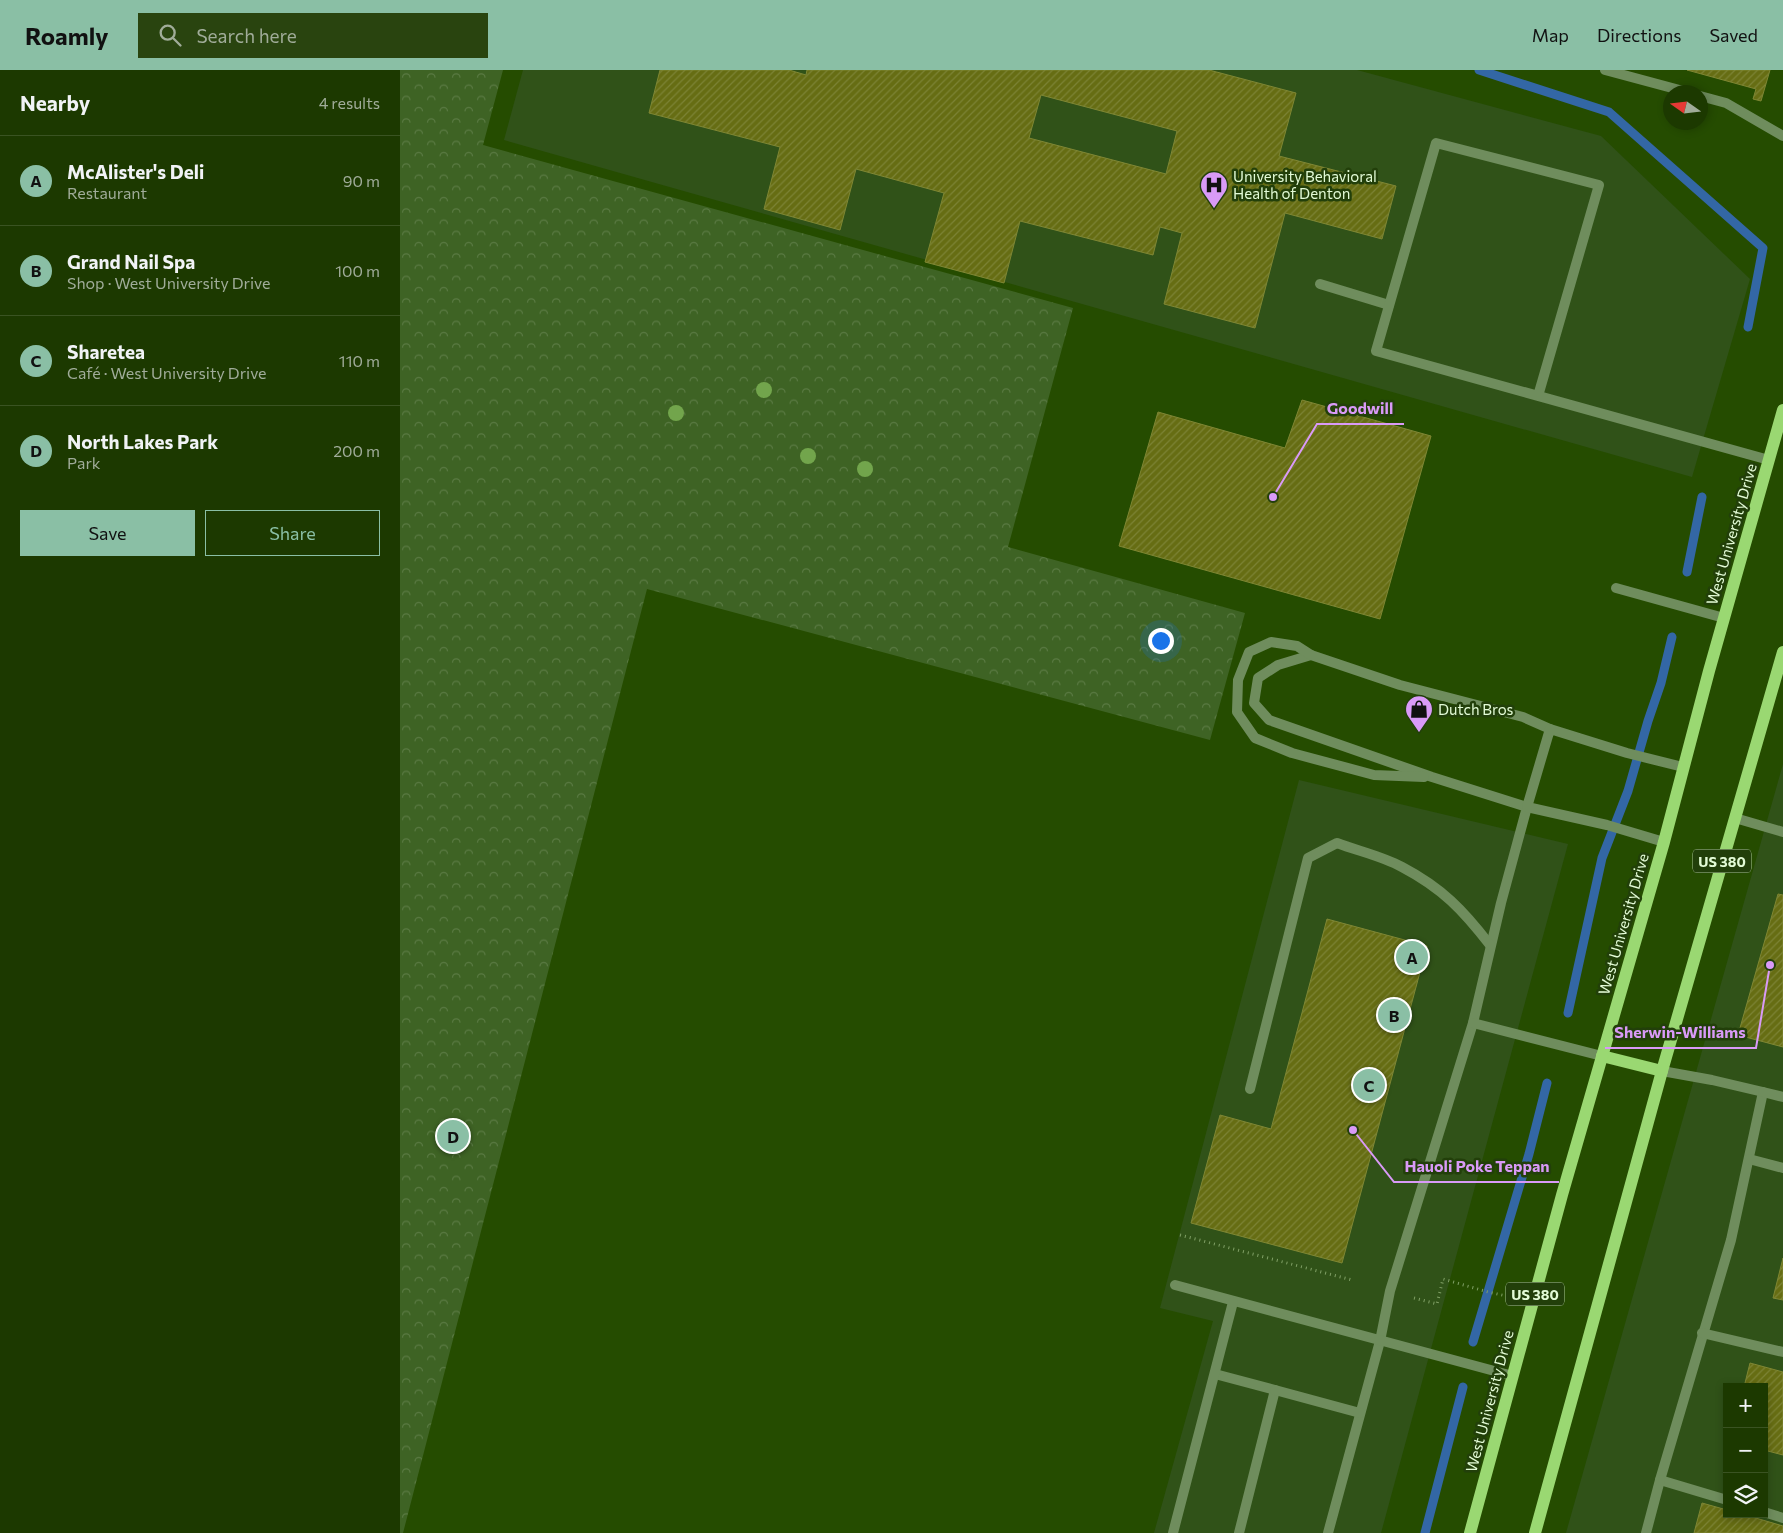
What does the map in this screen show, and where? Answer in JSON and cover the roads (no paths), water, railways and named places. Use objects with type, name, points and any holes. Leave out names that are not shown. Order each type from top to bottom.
[{"type":"main road","name":"West University Drive","points":[[1470,1533],[1512,1376],[1664,842],[1724,618],[1783,410]]},
{"type":"main road","name":"US 380","points":[[1536,1533],[1662,1072],[1783,652]]},
{"type":"main road","points":[[1602,1056],[1662,1072]]},
{"type":"lane","points":[[1605,70],[1663,86]]},
{"type":"lane","points":[[1708,98],[1726,103],[1783,136]]},
{"type":"lane","points":[[1538,396],[1598,185],[1436,143],[1376,351],[1538,396],[1769,460]]},
{"type":"lane","points":[[1320,284],[1389,305]]},
{"type":"lane","points":[[1616,588],[1724,618]]},
{"type":"lane","points":[[1432,777],[1374,775],[1292,753],[1255,738],[1237,712],[1238,680],[1249,652],[1271,642],[1297,646],[1310,654],[1400,685],[1523,717],[1550,729],[1627,753],[1683,767]]},
{"type":"lane","points":[[1310,654],[1278,665],[1258,678],[1254,702],[1269,720],[1527,808],[1607,825],[1664,842]]},
{"type":"lane","points":[[1328,1533],[1380,1341],[1390,1291],[1473,1023],[1490,945],[1550,729]]},
{"type":"lane","points":[[1735,818],[1783,832]]},
{"type":"lane","points":[[1250,1089],[1308,858],[1337,843],[1401,866],[1440,890],[1466,913],[1490,945]]},
{"type":"lane","points":[[1473,1023],[1602,1056]]},
{"type":"lane","points":[[1662,1072],[1712,1080],[1783,1097]]},
{"type":"lane","points":[[1646,1533],[1702,1333],[1731,1240],[1763,1092]]},
{"type":"lane","points":[[1749,1159],[1783,1168]]},
{"type":"lane","points":[[1175,1285],[1512,1376]]},
{"type":"lane","points":[[1173,1533],[1234,1302]]},
{"type":"lane","points":[[1702,1333],[1783,1352]]},
{"type":"lane","points":[[1215,1374],[1360,1413]]},
{"type":"lane","points":[[1239,1533],[1275,1390]]},
{"type":"lane","points":[[1660,1480],[1723,1499]]},
{"type":"lane","points":[[1768,1513],[1783,1518]]},
{"type":"waterway","points":[[1479,70],[1609,112],[1763,248],[1748,327]]},
{"type":"waterway","points":[[1687,572],[1702,497]]},
{"type":"waterway","points":[[1568,1013],[1602,858],[1628,791],[1661,683],[1672,637]]},
{"type":"waterway","points":[[1473,1342],[1529,1154],[1547,1083]]},
{"type":"waterway","points":[[1425,1533],[1463,1387]]},
{"type":"place","name":"University Behavioral Health of Denton","points":[[1214,209]]},
{"type":"place","name":"Goodwill","points":[[1273,497]]},
{"type":"place","name":"Dutch Bros","points":[[1419,733]]},
{"type":"place","name":"McAlister's Deli","points":[[1412,957]]},
{"type":"place","name":"Sherwin-Williams","points":[[1770,965]]},
{"type":"place","name":"Grand Nail Spa","points":[[1394,1015]]},
{"type":"place","name":"Sharetea","points":[[1369,1085]]},
{"type":"place","name":"Hauoli Poke Teppan","points":[[1353,1130]]},
{"type":"place","name":"North Lakes Park","points":[[453,1136]]}]
